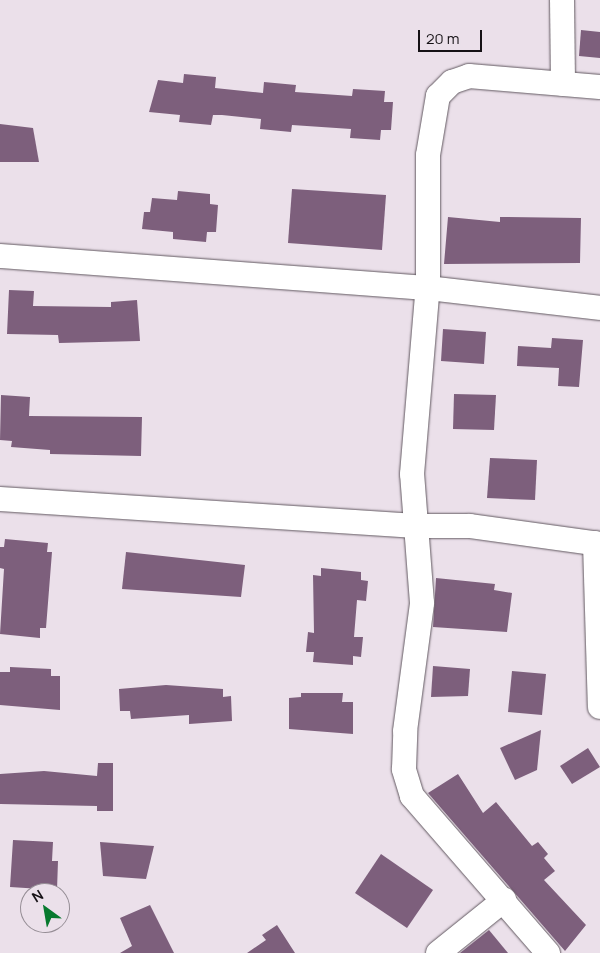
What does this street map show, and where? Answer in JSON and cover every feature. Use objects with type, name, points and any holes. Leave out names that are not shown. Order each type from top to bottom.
[{"type":"street","points":[[562,0],[563,84]]},
{"type":"street","points":[[548,953],[412,796],[404,769],[405,731],[422,603],[412,474],[428,288],[428,155],[438,96],[452,82],[469,76],[600,87]]},
{"type":"street","points":[[0,256],[428,288],[600,308]]},
{"type":"street","points":[[0,499],[416,526],[470,526],[598,544],[600,707]]},
{"type":"street","points":[[438,953],[504,900]]},
{"type":"building","points":[[581,30],[600,32],[600,58],[579,56]]},
{"type":"building","points":[[184,74],[216,77],[215,88],[263,93],[264,82],[296,85],[295,92],[352,96],[353,89],[385,91],[384,102],[393,102],[391,130],[381,130],[380,140],[350,138],[351,129],[292,125],[291,132],[260,129],[261,119],[213,115],[211,125],[179,122],[180,115],[149,112],[158,80],[183,83]]},
{"type":"building","points":[[0,124],[33,128],[39,162],[0,162]]},
{"type":"building","points":[[292,189],[386,195],[382,250],[288,243]]},
{"type":"building","points":[[178,191],[210,194],[210,204],[218,205],[216,232],[207,232],[206,242],[173,239],[173,232],[142,229],[144,212],[150,212],[152,198],[177,200]]},
{"type":"building","points":[[448,217],[500,222],[500,217],[581,218],[580,263],[444,264]]},
{"type":"building","points":[[9,290],[34,291],[33,306],[111,307],[111,302],[137,300],[140,341],[59,343],[58,335],[7,334]]},
{"type":"building","points":[[443,329],[486,332],[484,364],[441,361]]},
{"type":"building","points":[[552,338],[583,340],[579,387],[558,386],[559,368],[517,366],[518,346],[551,348]]},
{"type":"building","points":[[454,394],[496,395],[494,430],[453,429]]},
{"type":"building","points":[[1,395],[30,397],[29,416],[142,417],[141,456],[50,454],[50,450],[11,447],[12,441],[0,440]]},
{"type":"building","points":[[490,458],[537,460],[535,500],[487,498]]},
{"type":"building","points":[[5,539],[48,543],[47,552],[52,552],[46,628],[40,628],[40,638],[0,634],[4,569],[0,568],[0,547],[4,547]]},
{"type":"building","points":[[126,552],[245,565],[241,597],[122,589]]},
{"type":"building","points":[[321,568],[361,572],[361,580],[368,581],[366,601],[357,600],[354,637],[363,637],[361,657],[353,656],[353,665],[313,662],[314,652],[306,652],[308,632],[314,633],[313,575],[321,576]]},
{"type":"building","points":[[436,578],[495,584],[494,590],[512,593],[507,632],[433,627]]},
{"type":"building","points":[[433,666],[470,669],[468,696],[431,697]]},
{"type":"building","points":[[10,667],[51,669],[51,676],[60,676],[60,710],[0,705],[0,672],[10,672]]},
{"type":"building","points":[[512,671],[546,674],[542,715],[508,712]]},
{"type":"building","points":[[166,685],[223,689],[223,697],[231,696],[232,721],[189,724],[189,715],[131,719],[130,711],[120,711],[119,689]]},
{"type":"building","points":[[301,693],[343,693],[342,702],[353,702],[353,734],[289,729],[289,698],[301,697]]},
{"type":"building","points":[[541,730],[537,770],[515,780],[500,748]]},
{"type":"building","points":[[588,748],[600,767],[572,784],[560,766]]},
{"type":"building","points":[[98,763],[113,763],[113,811],[97,811],[97,806],[0,804],[0,774],[44,771],[97,776]]},
{"type":"building","points":[[458,774],[483,813],[496,802],[532,846],[538,842],[548,854],[544,858],[555,871],[544,880],[586,925],[565,951],[428,793]]},
{"type":"building","points":[[13,840],[53,842],[52,861],[58,861],[57,883],[20,883],[20,888],[10,887]]},
{"type":"building","points":[[100,842],[154,846],[146,879],[103,876]]},
{"type":"building","points":[[381,854],[433,890],[407,928],[355,893]]},
{"type":"building","points":[[150,905],[174,953],[120,953],[132,946],[120,918]]},
{"type":"building","points":[[277,925],[295,953],[247,953],[266,940],[262,935]]},
{"type":"building","points":[[489,930],[508,953],[460,953]]}]
